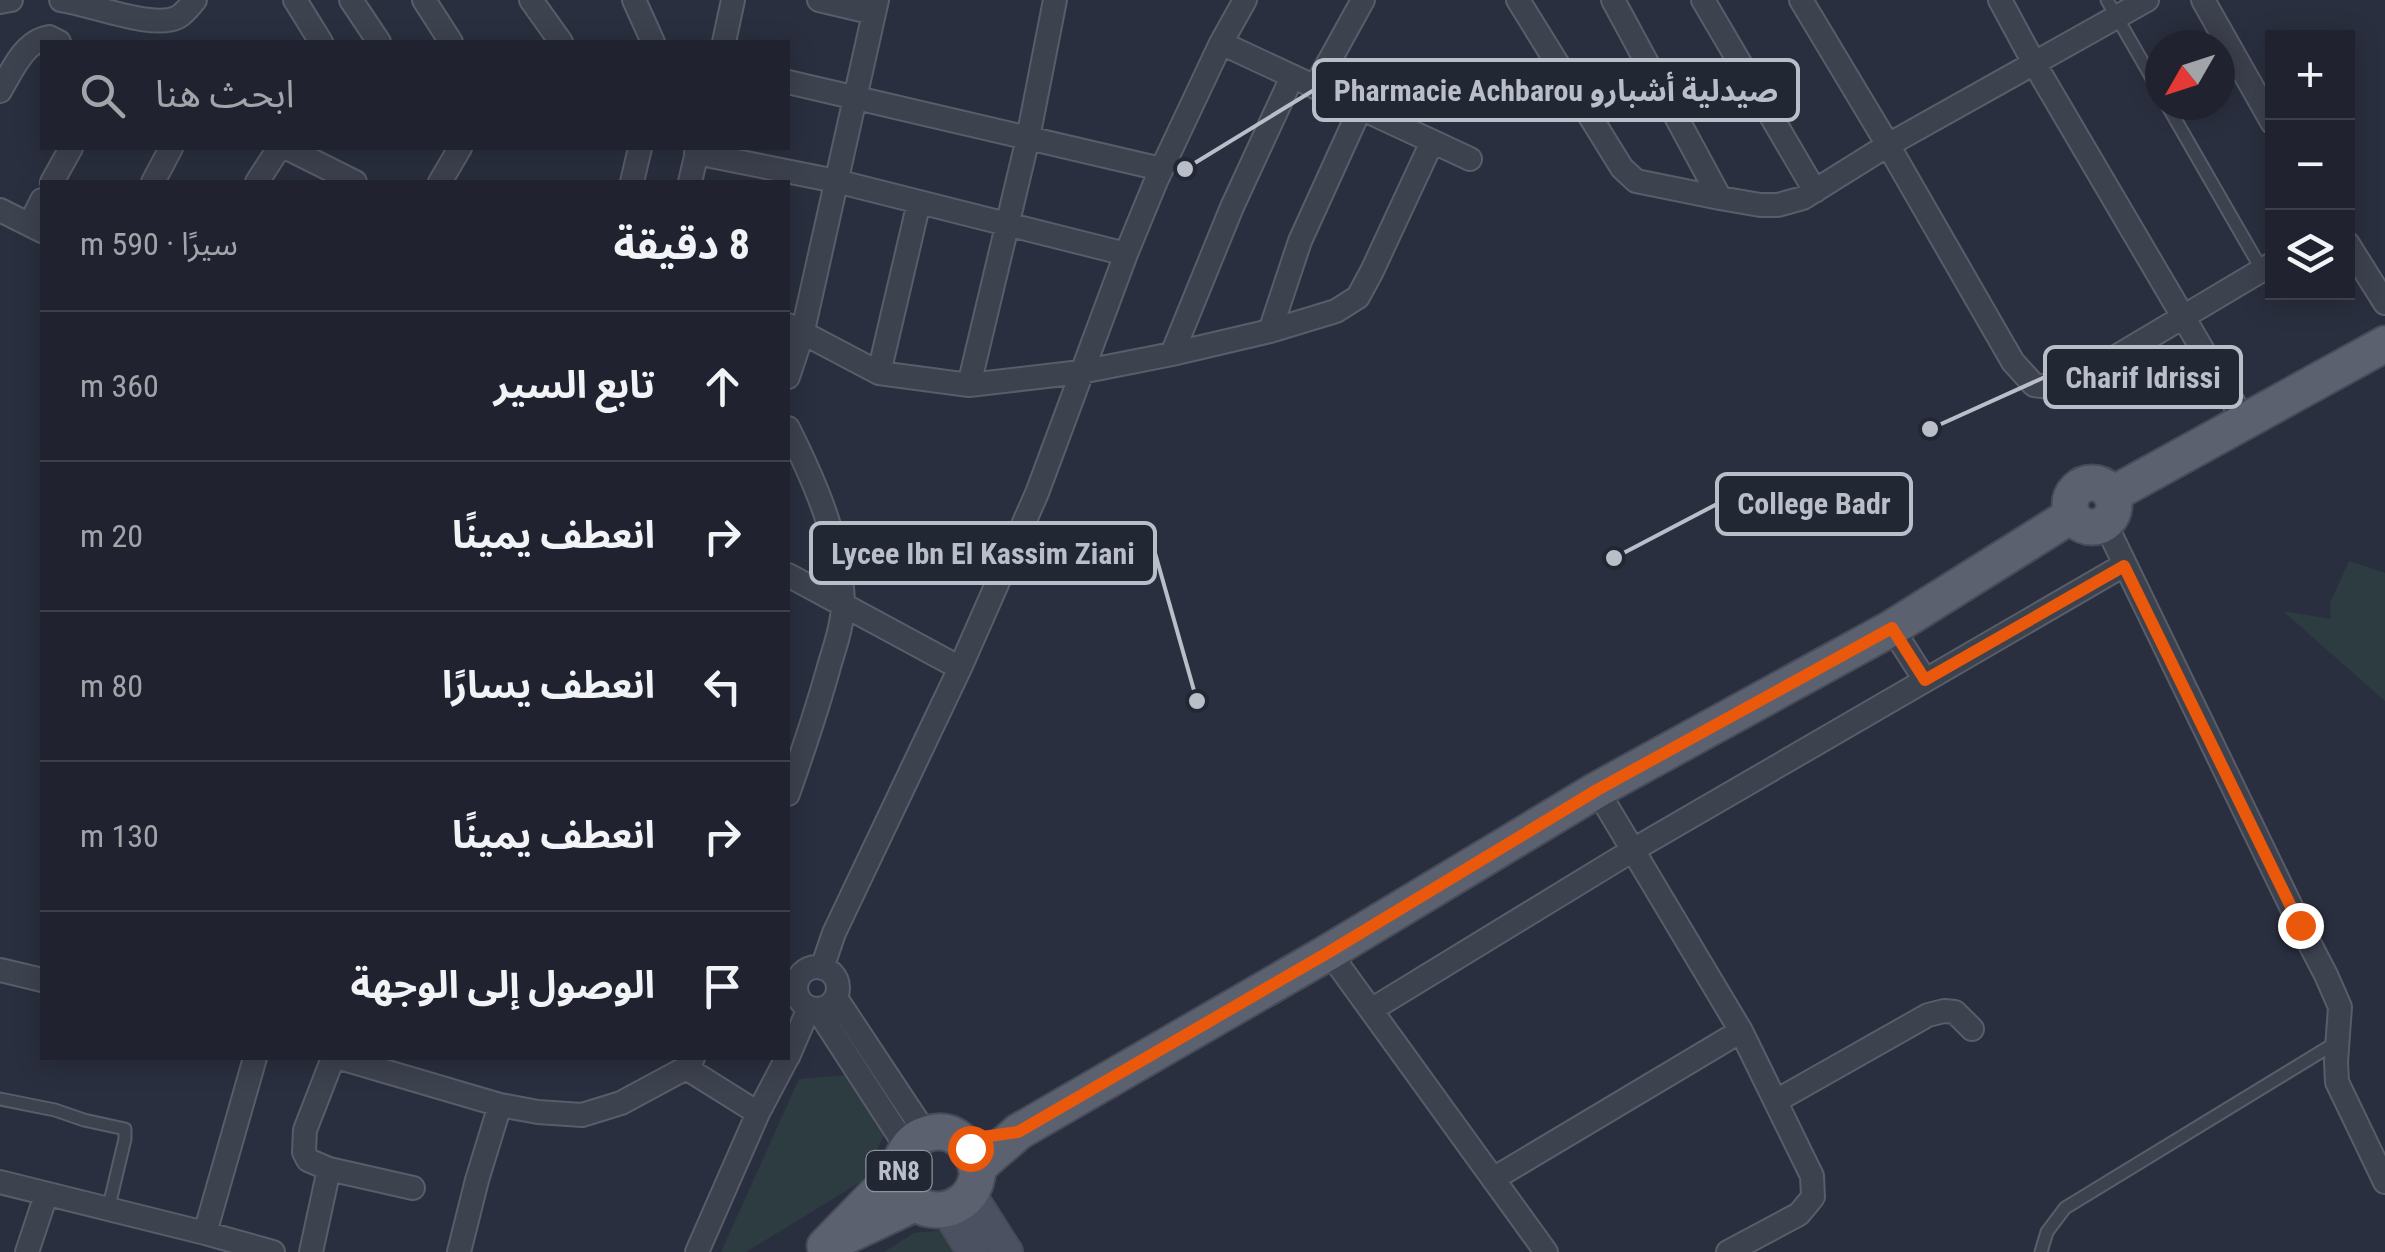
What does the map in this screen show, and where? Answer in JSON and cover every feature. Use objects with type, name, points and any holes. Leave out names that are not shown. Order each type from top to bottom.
[{"type":"main road","name":"RN8","points":[[820,1249],[938,1171],[980,1166],[1018,1132],[1329,952],[1597,790],[1892,628],[2385,344]]},
{"type":"street","points":[[0,2],[11,0]]},
{"type":"street","points":[[68,0],[160,22],[188,10],[195,0]]},
{"type":"street","points":[[295,0],[320,40]]},
{"type":"street","points":[[351,0],[378,40]]},
{"type":"street","points":[[424,0],[450,40]]},
{"type":"street","points":[[531,0],[560,40]]},
{"type":"street","points":[[634,0],[653,40]]},
{"type":"street","points":[[724,40],[732,0]]},
{"type":"street","points":[[790,364],[795,330],[857,97],[875,7],[819,0]]},
{"type":"street","points":[[970,385],[1028,138],[1055,0]]},
{"type":"street","points":[[1006,1252],[938,1171],[821,1005],[798,996],[796,988],[804,969],[834,932],[960,668],[1036,493],[1162,169],[1245,0]]},
{"type":"street","points":[[1315,87],[1363,0]]},
{"type":"street","points":[[1518,0],[1622,168],[1636,181],[1778,205],[1803,198],[2034,63],[2112,8],[2148,0]]},
{"type":"street","points":[[1613,0],[1720,198]]},
{"type":"street","points":[[1703,0],[1814,191]]},
{"type":"street","points":[[1801,0],[2013,362],[2034,386],[2050,387],[2079,379],[2265,269]]},
{"type":"street","points":[[2000,0],[2245,422]]},
{"type":"street","points":[[2202,0],[2271,120]]},
{"type":"street","points":[[0,91],[34,41],[54,40]]},
{"type":"street","points":[[1221,43],[1470,160]]},
{"type":"street","points":[[1172,354],[1232,207],[1292,77]]},
{"type":"street","points":[[790,82],[1162,169]]},
{"type":"street","points":[[1270,331],[1300,241],[1360,109]]},
{"type":"street","points":[[795,330],[879,373],[970,385],[1081,372],[1270,331],[1336,311],[1358,296],[1432,142]]},
{"type":"street","points":[[53,180],[70,150]]},
{"type":"street","points":[[154,180],[170,150]]},
{"type":"street","points":[[258,180],[278,150]]},
{"type":"street","points":[[291,150],[351,180]]},
{"type":"street","points":[[441,180],[459,150]]},
{"type":"street","points":[[632,180],[640,150]]},
{"type":"street","points":[[690,180],[697,150],[1126,254]]},
{"type":"street","points":[[879,373],[919,202]]},
{"type":"street","points":[[0,210],[36,227]]},
{"type":"street","points":[[2355,255],[2385,303]]},
{"type":"street","points":[[790,432],[825,512],[840,566],[843,606],[814,720],[790,788]]},
{"type":"street","points":[[790,463],[810,476]]},
{"type":"street","points":[[2096,511],[2326,974],[2340,1007],[2338,1082],[2385,1182]]},
{"type":"street","points":[[1371,1010],[1633,850],[2124,566]]},
{"type":"street","points":[[790,575],[960,668]]},
{"type":"street","points":[[1892,628],[1925,680]]},
{"type":"street","points":[[1597,790],[1741,1031],[1812,1176],[1813,1197],[1799,1214],[1728,1252]]},
{"type":"street","points":[[1329,952],[1546,1252]]},
{"type":"street","points":[[790,1052],[838,983],[830,971],[804,969]]},
{"type":"street","points":[[0,970],[40,980]]},
{"type":"street","points":[[1776,1101],[1928,1015],[1955,1012],[1972,1030]]},
{"type":"street","points":[[1494,1179],[1741,1031]]},
{"type":"street","points":[[205,1232],[254,1060]]},
{"type":"street","points":[[336,1060],[305,1130],[303,1142],[308,1160],[330,1169],[413,1188]]},
{"type":"street","points":[[344,1060],[500,1105],[582,1115],[622,1103],[689,1063],[758,1113]]},
{"type":"street","points":[[697,1252],[785,1060]]},
{"type":"street","points":[[460,1252],[476,1180],[500,1105]]},
{"type":"street","points":[[310,1252],[330,1169]]},
{"type":"street","points":[[938,1171],[973,1252]]},
{"type":"street","points":[[0,1182],[273,1252]]},
{"type":"street","points":[[27,1252],[46,1194]]},
{"type":"street","points":[[176,1252],[181,1228]]},
{"type":"lane","points":[[2112,8],[2145,66]]},
{"type":"lane","points":[[2177,120],[2265,265]]},
{"type":"lane","points":[[2041,1252],[2048,1232],[2065,1208],[2337,1042]]},
{"type":"lane","points":[[0,1099],[125,1130],[108,1210]]},
{"type":"shaded area","points":[[2349,561],[2385,573],[2385,701],[2283,611],[2331,619],[2330,603]]},
{"type":"shaded area","points":[[848,1075],[885,1133],[862,1181],[746,1252],[721,1252],[799,1079]]},
{"type":"shaded area","points":[[943,1230],[955,1252],[884,1252],[914,1233]]},
{"type":"place","name":"Pharmacie Achbarou صيدلية أشبارو","points":[[1185,169]]},
{"type":"place","name":"Charif Idrissi","points":[[1930,429]]},
{"type":"place","name":"College Badr","points":[[1614,558]]},
{"type":"place","name":"Lycee Ibn El Kassim Ziani","points":[[1197,701]]},
{"type":"route","points":[[970,1148],[961,1140],[1018,1132],[1329,952],[1597,790],[1892,628],[1925,680],[2124,566],[2300,925]]}]
